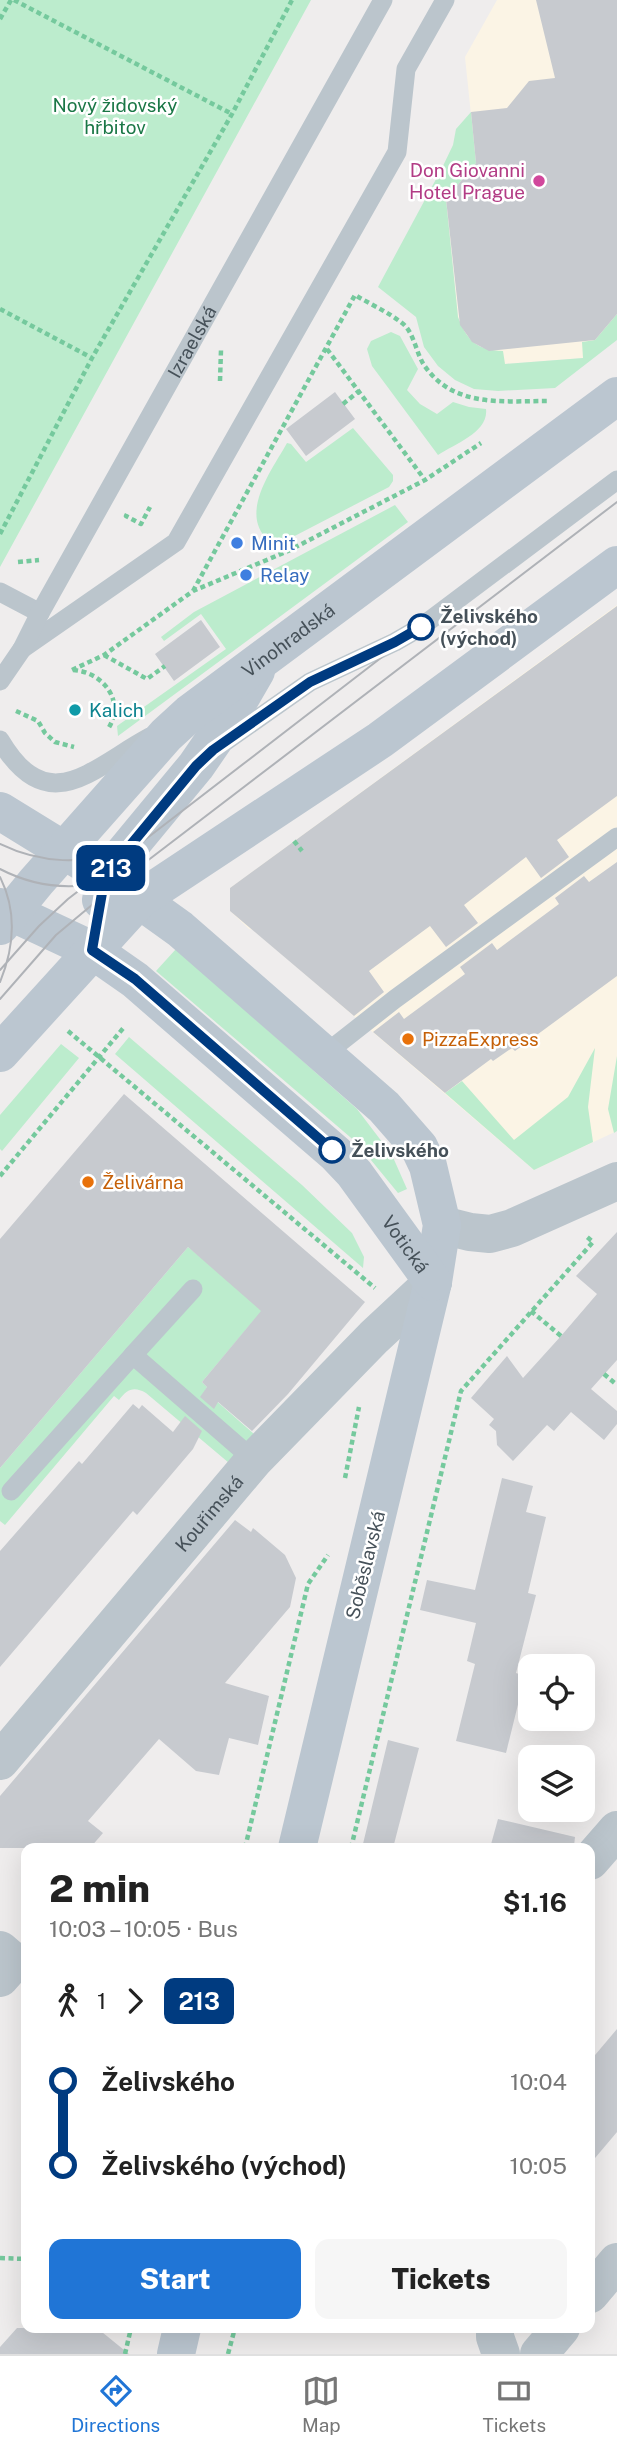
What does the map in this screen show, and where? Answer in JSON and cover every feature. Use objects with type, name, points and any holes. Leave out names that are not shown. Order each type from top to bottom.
[{"type":"main road","name":"Vinohradská","points":[[4,916],[166,735],[190,713],[617,396]]},
{"type":"main road","points":[[0,1053],[140,899],[380,740],[617,565]]},
{"type":"main road","points":[[92,950],[105,876],[196,766],[229,718],[264,657]]},
{"type":"main road","name":"Votická","points":[[0,811],[140,899],[187,934],[384,1107],[419,1147],[428,1166],[442,1225],[433,1282]]},
{"type":"main road","name":"Votická","points":[[4,916],[92,950],[135,979],[336,1154],[354,1173],[433,1282]]},
{"type":"main road","name":"Soběslavská","points":[[298,1843],[433,1282]]},
{"type":"main road","points":[[176,2354],[181,2333]]},
{"type":"street","points":[[442,1225],[470,1233],[490,1234],[512,1228],[617,1181]]},
{"type":"street","name":"Kouřimská","points":[[0,1761],[254,1460],[374,1337],[433,1282]]},
{"type":"street","points":[[595,1855],[617,1830]]},
{"type":"street","points":[[0,1950],[14,1962],[0,1978]]},
{"type":"street","points":[[595,2288],[617,2262]]},
{"type":"street","points":[[495,2333],[501,2354]]},
{"type":"street","points":[[539,2354],[557,2333]]},
{"type":"lane","name":"Izraelská","points":[[0,681],[22,649],[383,0]]},
{"type":"lane","points":[[22,649],[176,542],[397,152],[406,69],[445,0]]},
{"type":"lane","points":[[196,766],[213,750],[310,682],[421,627],[617,480]]},
{"type":"lane","points":[[0,593],[40,613]]},
{"type":"lane","points":[[0,740],[22,771],[44,781],[69,782],[97,771],[128,748],[190,713]]},
{"type":"lane","points":[[325,1054],[395,999],[617,837]]},
{"type":"lane","points":[[11,1490],[193,1289]]},
{"type":"lane","points":[[133,1355],[254,1460]]},
{"type":"path","points":[[0,19],[12,0],[232,114]]},
{"type":"path","points":[[0,534],[92,358],[232,114],[292,0]]},
{"type":"path","points":[[193,591],[355,295],[403,324],[422,363],[431,374],[461,395],[484,401],[555,401]]},
{"type":"path","points":[[0,309],[92,358]]},
{"type":"path","points":[[220,381],[221,348]]},
{"type":"path","points":[[326,348],[425,480]]},
{"type":"path","points":[[343,404],[359,391]]},
{"type":"path","points":[[104,736],[115,712],[113,698],[98,677],[85,671],[72,670],[104,655],[193,591],[288,551],[425,480],[481,443]]},
{"type":"path","points":[[104,655],[147,679],[165,666]]},
{"type":"path","points":[[16,710],[38,721],[45,733],[55,742],[80,748]]},
{"type":"path","points":[[62,1025],[375,1288],[374,1337]]},
{"type":"path","points":[[0,1176],[125,1026]]},
{"type":"path","points":[[352,1843],[461,1391],[593,1241],[556,1209]]},
{"type":"path","points":[[531,1311],[561,1336]]},
{"type":"path","points":[[604,1374],[617,1385]]},
{"type":"path","points":[[343,1486],[360,1405]]},
{"type":"path","points":[[246,1843],[308,1584],[329,1553]]},
{"type":"path","points":[[0,2258],[21,2259]]},
{"type":"path","points":[[125,2354],[130,2333]]},
{"type":"path","points":[[229,2354],[234,2333]]},
{"type":"shaded area","name":"Don Giovanni Hotel Prague","points":[[497,0],[617,0],[617,314],[584,358],[504,364],[464,333],[458,317],[446,199],[476,163],[465,57]]},
{"type":"shaded area","points":[[617,605],[617,1131],[534,1170],[249,929],[230,911],[230,888]]},
{"type":"green space","name":"Nový židovský hřbitov","points":[[0,0],[311,0],[0,567]]},
{"type":"green space","points":[[471,112],[476,163],[446,199],[458,317],[469,338],[486,349],[503,351],[505,364],[583,358],[582,342],[595,340],[617,314],[617,340],[555,388],[498,391],[474,389],[455,380],[438,366],[424,347],[416,317],[378,287],[442,168],[453,145],[456,129]]},
{"type":"green space","points":[[391,332],[400,336],[418,369],[407,390],[420,404],[437,414],[453,402],[486,409],[485,417],[477,431],[438,455],[372,366],[367,349],[371,341]]},
{"type":"green space","points":[[353,428],[393,475],[389,487],[285,541],[269,541],[260,530],[257,505],[267,479],[287,443],[291,444],[306,462]]},
{"type":"green space","points":[[395,505],[408,522],[118,736],[117,726],[226,649],[201,614],[164,641],[161,637],[194,612]]},
{"type":"green space","points":[[176,949],[357,1109],[392,1155],[407,1189],[398,1193],[357,1143],[156,971]]},
{"type":"green space","points":[[129,1037],[302,1185],[352,1233],[364,1257],[363,1268],[115,1054]]},
{"type":"green space","points":[[61,1044],[79,1058],[2,1151],[0,1115]]},
{"type":"green space","points":[[595,1048],[588,1107],[593,1142],[534,1170],[445,1093],[462,1081],[514,1140],[568,1097]]},
{"type":"green space","points":[[617,1056],[617,1131],[614,1133],[608,1109]]},
{"type":"green space","points":[[188,1247],[269,1313],[254,1320],[202,1382],[207,1387],[205,1391],[254,1434],[229,1463],[146,1393],[131,1390],[119,1400],[114,1396],[5,1525],[0,1521],[0,1468]]},
{"type":"building","name":"Don Giovanni Hotel Prague","points":[[536,0],[617,0],[617,314],[595,340],[489,351],[472,342],[460,325],[446,199],[476,163],[471,112],[507,108],[529,81],[555,78]]},
{"type":"building","points":[[335,392],[355,419],[306,456],[286,429]]},
{"type":"building","points":[[617,606],[617,796],[557,840],[569,857],[541,878],[526,857],[464,905],[478,923],[446,947],[430,926],[369,971],[384,992],[354,1016],[230,911],[230,888]]},
{"type":"building","points":[[201,620],[220,647],[174,681],[155,654]]},
{"type":"building","points":[[617,862],[617,976],[515,1051],[512,1048],[493,1061],[491,1059],[445,1093],[373,1032],[399,1012],[404,1019],[465,974],[460,967],[492,943],[497,950],[559,904],[555,898],[584,876],[589,882]]},
{"type":"building","points":[[124,1094],[365,1302],[288,1394],[252,1431],[218,1402],[214,1409],[200,1397],[207,1387],[202,1382],[261,1311],[188,1247],[0,1468],[0,1239]]},
{"type":"building","points":[[617,1232],[617,1360],[591,1389],[617,1411],[617,1424],[604,1440],[571,1412],[554,1431],[547,1425],[513,1461],[497,1445],[496,1431],[489,1425],[494,1419],[471,1398],[507,1356],[523,1378],[561,1336],[597,1294],[576,1276]]},
{"type":"building","points":[[133,1404],[139,1409],[142,1405],[173,1432],[185,1416],[202,1431],[193,1449],[137,1515],[133,1511],[0,1667],[0,1551],[79,1461],[82,1464]]},
{"type":"building","points":[[502,1478],[533,1486],[526,1512],[546,1517],[528,1593],[536,1595],[521,1654],[518,1654],[518,1704],[506,1753],[456,1741],[475,1664],[467,1661],[476,1623],[420,1610],[427,1580],[475,1590]]},
{"type":"building","points":[[235,1520],[251,1532],[253,1528],[285,1555],[296,1578],[290,1607],[225,1683],[269,1696],[258,1745],[229,1738],[219,1775],[196,1771],[159,1739],[88,1821],[103,1833],[94,1843],[21,1843],[21,1848],[0,1848],[0,1796]]},
{"type":"building","points":[[388,1740],[419,1748],[394,1843],[363,1843]]},
{"type":"building","points":[[498,1819],[575,1837],[574,1843],[491,1843]]},
{"type":"building","points":[[617,2029],[617,2132],[595,2158],[595,2055]]},
{"type":"building","points":[[17,2328],[21,2328],[21,2333],[103,2333],[129,2354],[0,2354],[0,2347]]},
{"type":"tram line","points":[[0,999],[56,935],[117,884],[617,502]]},
{"type":"tram line","points":[[0,970],[39,926],[68,899],[421,627]]},
{"type":"tram line","points":[[0,844],[46,859],[63,860],[95,858],[126,847]]},
{"type":"tram line","points":[[0,869],[42,884],[88,885]]},
{"type":"tram line","points":[[0,877],[9,903],[12,930],[0,982]]},
{"type":"bus line","name":"213","points":[[332,1150],[135,979],[92,950],[105,876],[196,766],[213,750],[310,682],[421,627]]},
{"type":"place","name":"Don Giovanni Hotel Prague","points":[[539,181]]},
{"type":"place","name":"Minit","points":[[237,543]]},
{"type":"place","name":"Relay","points":[[246,575]]},
{"type":"place","name":"Želivského (východ)","points":[[421,627]]},
{"type":"place","name":"Kalich","points":[[75,710]]},
{"type":"place","name":"PizzaExpress","points":[[408,1039]]},
{"type":"place","name":"Želivského","points":[[332,1150]]},
{"type":"place","name":"Želivárna","points":[[88,1182]]}]
